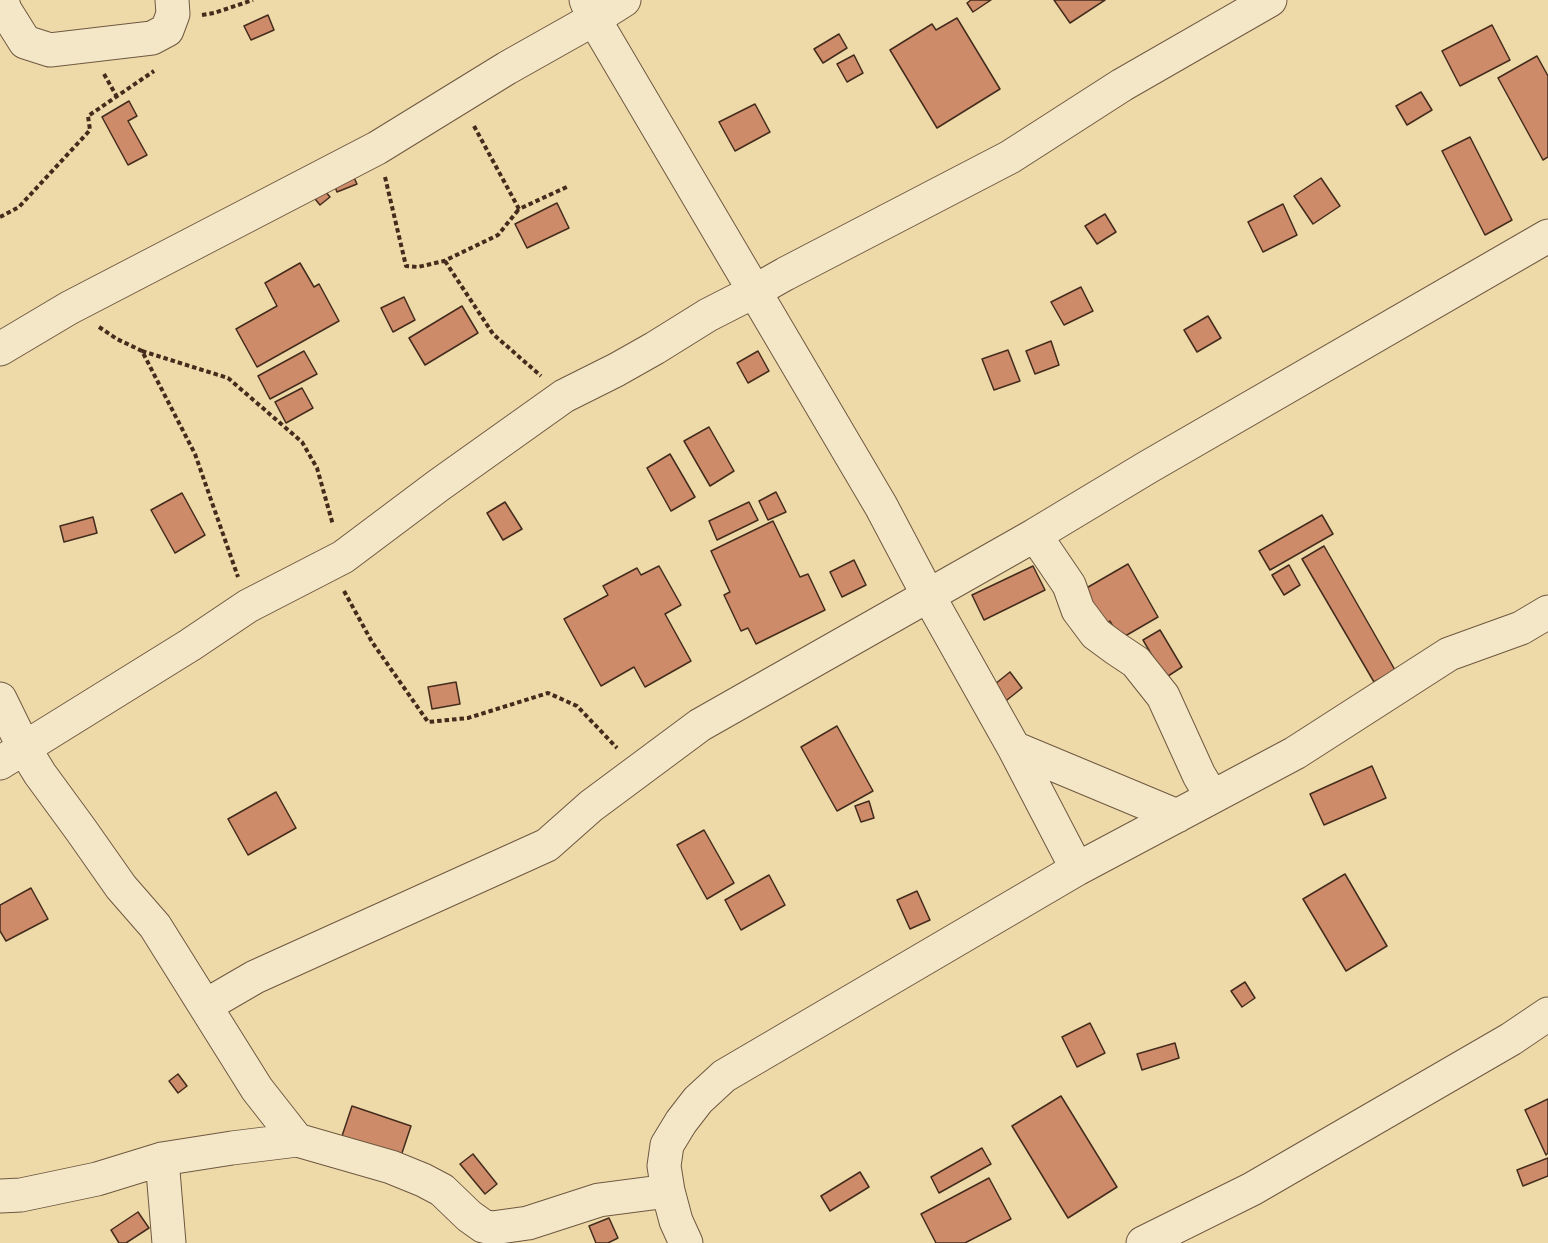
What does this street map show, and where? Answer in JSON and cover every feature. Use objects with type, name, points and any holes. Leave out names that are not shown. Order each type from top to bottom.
[{"type":"street","points":[[2,0],[5,10],[25,42],[50,50],[152,39],[167,30],[173,7]]},
{"type":"street","points":[[0,349],[69,308],[377,148],[507,68],[590,9],[624,0]]},
{"type":"street","points":[[12,755],[190,645],[248,606],[343,557],[564,396],[616,370],[708,315],[1010,157],[1122,85],[1270,0]]},
{"type":"street","points":[[590,9],[881,506],[1014,748],[1077,869]]},
{"type":"street","points":[[206,1006],[255,977],[546,845],[591,806],[700,725],[1035,535],[1148,467],[1548,236]]},
{"type":"street","points":[[1035,535],[1069,585],[1078,610],[1096,634],[1136,662],[1163,696],[1199,775],[1212,797]]},
{"type":"street","points":[[686,1243],[676,1221],[668,1191],[664,1166],[667,1145],[698,1100],[724,1076],[1077,869],[1295,753],[1449,654],[1521,628],[1548,612]]},
{"type":"street","points":[[0,699],[12,755],[40,774],[121,887],[155,926],[257,1089],[297,1140]]},
{"type":"street","points":[[1014,748],[1177,816]]},
{"type":"street","points":[[1143,1243],[1252,1189],[1500,1045],[1548,1014]]},
{"type":"street","points":[[0,1196],[21,1195],[97,1179],[162,1159],[297,1140],[391,1167],[423,1180],[442,1190],[483,1226],[492,1228],[528,1224],[599,1200],[668,1191]]},
{"type":"street","points":[[162,1159],[169,1243]]},
{"type":"path","points":[[173,7],[183,17],[214,13],[253,0]]},
{"type":"path","points":[[0,217],[20,207],[90,130],[88,116],[154,71]]},
{"type":"path","points":[[456,100],[470,118],[519,209]]},
{"type":"path","points":[[377,148],[406,266],[418,267],[444,261],[498,235],[519,209],[569,186]]},
{"type":"path","points":[[444,261],[493,334],[564,396]]},
{"type":"path","points":[[69,308],[117,339],[142,351],[228,378],[302,442],[317,468],[343,557],[343,589],[372,642],[428,722],[468,718],[548,693],[577,706],[638,771]]},
{"type":"path","points":[[142,351],[195,454],[248,606]]},
{"type":"building","points":[[971,0],[991,0],[973,12],[967,3]]},
{"type":"building","points":[[1054,0],[1105,0],[1070,23]]},
{"type":"building","points":[[268,15],[274,30],[251,40],[244,26]]},
{"type":"building","points":[[957,18],[1000,89],[937,128],[890,50],[932,24],[936,30]]},
{"type":"building","points":[[1492,25],[1510,60],[1460,86],[1442,51]]},
{"type":"building","points":[[839,34],[847,48],[823,63],[814,49]]},
{"type":"building","points":[[854,55],[863,73],[847,82],[837,64]]},
{"type":"building","points":[[1537,56],[1548,76],[1548,157],[1543,160],[1498,78]]},
{"type":"building","points":[[1421,92],[1432,110],[1407,125],[1396,106]]},
{"type":"building","points":[[129,101],[137,116],[128,121],[147,155],[128,165],[102,117]]},
{"type":"building","points":[[755,104],[770,132],[735,151],[719,122]]},
{"type":"building","points":[[1470,137],[1512,220],[1485,235],[1442,151]]},
{"type":"building","points":[[351,171],[357,184],[337,192],[332,179]]},
{"type":"building","points":[[1321,178],[1340,206],[1313,224],[1294,196]]},
{"type":"building","points":[[321,186],[330,197],[320,205],[311,194]]},
{"type":"building","points":[[557,203],[569,228],[527,248],[515,224]]},
{"type":"building","points":[[1283,204],[1297,235],[1263,252],[1248,222]]},
{"type":"building","points":[[1105,214],[1116,232],[1097,244],[1085,226]]},
{"type":"building","points":[[300,263],[314,287],[319,284],[339,321],[257,367],[236,329],[277,306],[265,283]]},
{"type":"building","points":[[1081,287],[1093,311],[1064,325],[1051,302]]},
{"type":"building","points":[[404,297],[415,320],[393,332],[381,308]]},
{"type":"building","points":[[462,306],[478,333],[425,365],[409,338]]},
{"type":"building","points":[[1208,316],[1221,338],[1197,352],[1184,330]]},
{"type":"building","points":[[1051,341],[1059,365],[1035,374],[1026,351]]},
{"type":"building","points":[[1008,350],[1020,381],[994,390],[982,359]]},
{"type":"building","points":[[304,351],[317,374],[270,399],[258,376]]},
{"type":"building","points":[[758,351],[769,371],[748,383],[737,363]]},
{"type":"building","points":[[302,388],[313,408],[286,423],[275,402]]},
{"type":"building","points":[[709,427],[734,471],[710,486],[684,441]]},
{"type":"building","points":[[670,454],[695,497],[671,511],[647,468]]},
{"type":"building","points":[[776,492],[786,512],[768,520],[759,501]]},
{"type":"building","points":[[182,493],[205,535],[175,553],[151,510]]},
{"type":"building","points":[[505,502],[522,529],[503,540],[487,513]]},
{"type":"building","points":[[749,502],[758,520],[717,540],[709,521]]},
{"type":"building","points":[[1322,515],[1333,534],[1270,570],[1259,551]]},
{"type":"building","points":[[93,517],[97,533],[64,542],[60,526]]},
{"type":"building","points":[[773,521],[800,577],[808,574],[825,610],[756,644],[748,628],[741,631],[724,595],[730,592],[711,551]]},
{"type":"building","points":[[1324,546],[1395,670],[1374,682],[1302,559]]},
{"type":"building","points":[[854,560],[866,585],[842,597],[830,572]]},
{"type":"building","points":[[1128,564],[1158,617],[1120,639],[1110,621],[1103,626],[1083,590]]},
{"type":"building","points":[[1289,565],[1300,585],[1284,595],[1272,575]]},
{"type":"building","points":[[659,566],[681,605],[665,614],[691,661],[645,687],[634,667],[601,686],[564,619],[608,595],[603,586],[637,568],[641,575]]},
{"type":"building","points":[[1033,566],[1045,590],[984,620],[972,595]]},
{"type":"building","points":[[1160,630],[1182,667],[1165,678],[1143,640]]},
{"type":"building","points":[[1010,672],[1022,688],[1002,704],[990,688]]},
{"type":"building","points":[[456,682],[460,704],[432,709],[428,687]]},
{"type":"building","points":[[837,726],[873,791],[837,811],[801,747]]},
{"type":"building","points":[[1372,766],[1386,798],[1324,825],[1310,794]]},
{"type":"building","points":[[276,792],[296,828],[248,855],[228,819]]},
{"type":"building","points":[[869,801],[874,818],[861,822],[855,806]]},
{"type":"building","points":[[704,830],[734,883],[707,899],[677,845]]},
{"type":"building","points":[[1345,874],[1387,946],[1346,971],[1303,899]]},
{"type":"building","points":[[769,875],[785,905],[741,930],[725,900]]},
{"type":"building","points":[[31,888],[48,919],[6,941],[0,931],[0,905]]},
{"type":"building","points":[[917,891],[930,920],[910,929],[897,900]]},
{"type":"building","points":[[1245,982],[1255,998],[1242,1007],[1231,991]]},
{"type":"building","points":[[1090,1023],[1105,1053],[1077,1067],[1062,1037]]},
{"type":"building","points":[[1175,1043],[1179,1058],[1142,1070],[1137,1054]]},
{"type":"building","points":[[178,1074],[187,1086],[178,1093],[169,1081]]},
{"type":"building","points":[[1061,1096],[1117,1187],[1068,1218],[1012,1126]]},
{"type":"building","points":[[1548,1099],[1548,1153],[1546,1155],[1525,1110]]},
{"type":"building","points":[[352,1106],[411,1126],[401,1156],[342,1136]]},
{"type":"building","points":[[982,1148],[991,1164],[939,1193],[931,1177]]},
{"type":"building","points":[[473,1154],[497,1184],[485,1194],[460,1164]]},
{"type":"building","points":[[1548,1158],[1548,1176],[1523,1186],[1517,1170]]},
{"type":"building","points":[[860,1172],[869,1187],[830,1211],[821,1196]]},
{"type":"building","points":[[989,1178],[1011,1219],[965,1243],[936,1243],[921,1214]]},
{"type":"building","points":[[138,1212],[149,1228],[126,1243],[119,1243],[111,1230]]},
{"type":"building","points":[[609,1218],[618,1238],[608,1243],[596,1243],[589,1226]]}]
